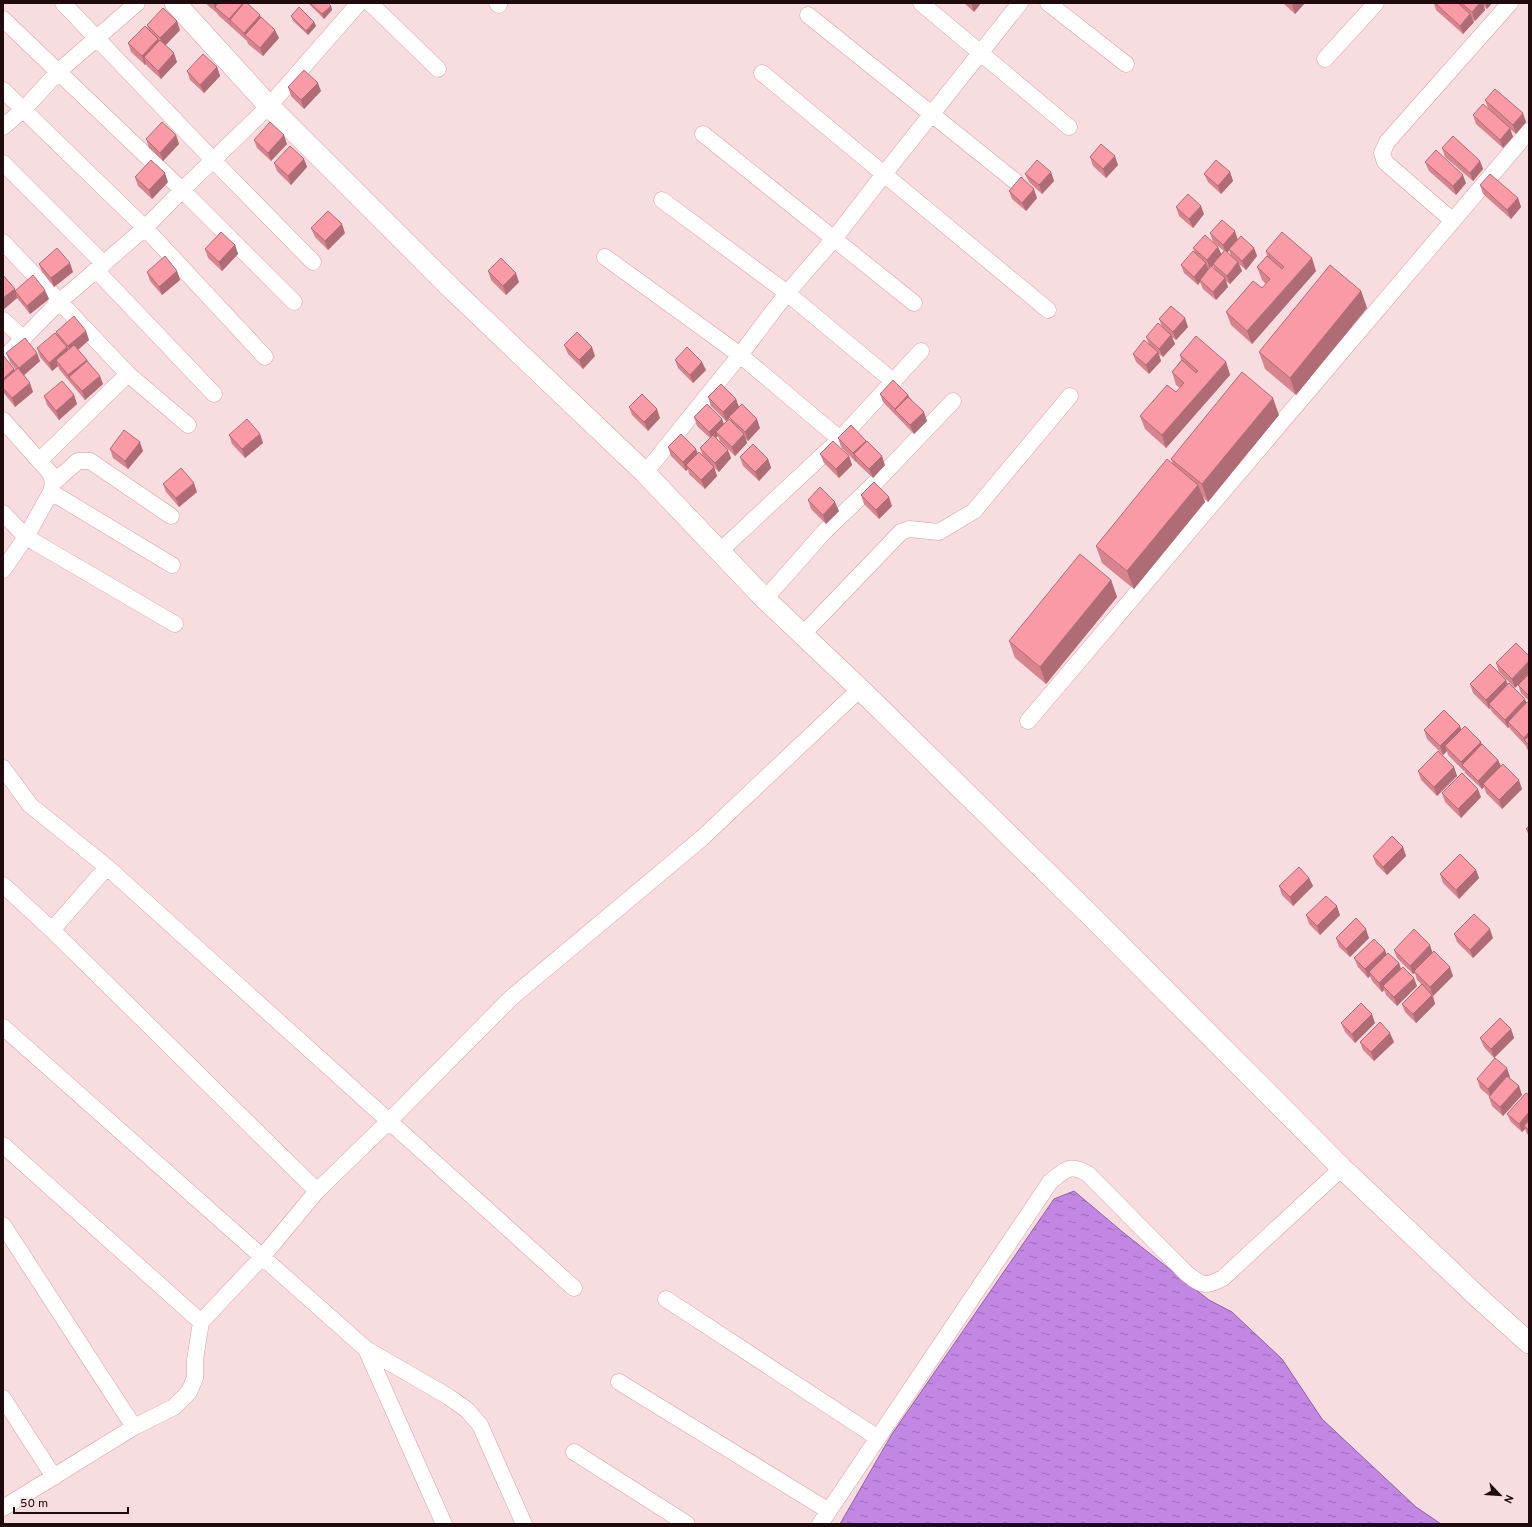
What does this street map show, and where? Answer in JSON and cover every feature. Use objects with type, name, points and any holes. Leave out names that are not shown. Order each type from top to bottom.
[{"type":"street","points":[[63,3],[313,262]]},
{"type":"street","points":[[3,127],[24,109],[59,71],[137,3]]},
{"type":"street","points":[[175,3],[269,106],[453,290],[645,473],[765,599],[860,689],[1090,915],[1342,1168],[1480,1299],[1529,1343]]},
{"type":"street","points":[[3,359],[59,302],[145,228],[269,106],[359,3]]},
{"type":"street","points":[[370,3],[438,69]]},
{"type":"street","points":[[921,3],[1069,127]]},
{"type":"street","points":[[645,473],[740,355],[787,293],[834,239],[1020,3]]},
{"type":"street","points":[[1048,3],[1126,64]]},
{"type":"street","points":[[1326,59],[1376,3]]},
{"type":"street","points":[[1453,221],[1385,162],[1382,153],[1388,142],[1510,3]]},
{"type":"street","points":[[808,15],[1015,181]]},
{"type":"street","points":[[3,19],[182,190],[294,302]]},
{"type":"street","points":[[762,73],[1048,310]]},
{"type":"street","points":[[3,90],[145,228],[265,357]]},
{"type":"street","points":[[1028,721],[1529,131]]},
{"type":"street","points":[[703,134],[914,303]]},
{"type":"street","points":[[3,163],[100,267],[214,394]]},
{"type":"street","points":[[662,200],[787,293],[894,382]]},
{"type":"street","points":[[3,242],[128,374],[188,425]]},
{"type":"street","points":[[605,257],[740,355],[840,439]]},
{"type":"street","points":[[3,320],[24,339]]},
{"type":"street","points":[[720,551],[840,439],[921,351]]},
{"type":"street","points":[[39,461],[128,374]]},
{"type":"street","points":[[803,634],[901,532],[910,529],[939,532],[974,510],[1070,396]]},
{"type":"street","points":[[765,599],[824,532],[875,483],[952,401]]},
{"type":"street","points":[[3,420],[51,474],[52,487]]},
{"type":"street","points":[[3,570],[26,537],[52,487],[78,461],[90,461],[171,516]]},
{"type":"street","points":[[52,487],[172,565]]},
{"type":"street","points":[[3,513],[26,537],[175,624]]},
{"type":"street","points":[[3,1508],[134,1426],[174,1407],[189,1392],[195,1378],[195,1360],[201,1322],[263,1256],[317,1191],[512,997],[701,839],[860,689]]},
{"type":"street","points":[[3,768],[30,806],[107,867],[574,1288]]},
{"type":"street","points":[[52,930],[107,867]]},
{"type":"street","points":[[3,885],[52,930],[317,1191]]},
{"type":"street","points":[[3,1027],[263,1256],[366,1349],[467,1410],[480,1425],[524,1524]]},
{"type":"street","points":[[3,1145],[201,1322]]},
{"type":"street","points":[[620,1382],[824,1518],[1050,1182],[1066,1170],[1078,1168],[1088,1174],[1186,1274],[1199,1283],[1212,1284],[1223,1278],[1342,1168]]},
{"type":"street","points":[[3,1225],[134,1426]]},
{"type":"street","points":[[666,1299],[878,1438]]},
{"type":"street","points":[[366,1349],[444,1524]]},
{"type":"street","points":[[3,1398],[54,1477]]},
{"type":"street","points":[[574,1452],[687,1524]]},
{"type":"water","points":[[1074,1191],[1125,1234],[1209,1300],[1232,1312],[1282,1359],[1322,1419],[1416,1507],[1441,1524],[840,1524],[892,1434],[1054,1199]]},
{"type":"building","points":[[218,3],[243,3],[229,19],[215,7]]},
{"type":"building","points":[[244,3],[247,3],[260,15],[244,33],[230,20]]},
{"type":"building","points":[[310,3],[328,3],[331,6],[322,14]]},
{"type":"building","points":[[1435,3],[1458,3],[1470,14],[1460,26]]},
{"type":"building","points":[[1461,3],[1480,3],[1472,12]]},
{"type":"building","points":[[299,7],[314,22],[306,31],[291,16]]},
{"type":"building","points":[[163,8],[177,21],[160,38],[147,25]]},
{"type":"building","points":[[261,17],[275,30],[260,48],[245,35]]},
{"type":"building","points":[[145,26],[158,39],[142,56],[128,43]]},
{"type":"building","points":[[160,40],[174,53],[158,71],[144,57]]},
{"type":"building","points":[[203,54],[217,67],[200,85],[187,71]]},
{"type":"building","points":[[304,70],[318,83],[301,100],[288,87]]},
{"type":"building","points":[[1495,89],[1523,113],[1513,125],[1485,100]]},
{"type":"building","points":[[1483,104],[1510,128],[1500,140],[1473,115]]},
{"type":"building","points":[[162,122],[176,135],[160,153],[146,139]]},
{"type":"building","points":[[270,122],[284,135],[268,153],[254,140]]},
{"type":"building","points":[[1453,136],[1480,161],[1470,173],[1442,148]]},
{"type":"building","points":[[1101,144],[1115,156],[1103,169],[1090,157]]},
{"type":"building","points":[[290,146],[304,159],[288,176],[274,163]]},
{"type":"building","points":[[1436,150],[1463,175],[1453,186],[1425,162]]},
{"type":"building","points":[[151,160],[165,173],[149,190],[135,177]]},
{"type":"building","points":[[1037,160],[1051,172],[1039,185],[1025,174]]},
{"type":"building","points":[[1216,160],[1230,172],[1218,186],[1204,174]]},
{"type":"building","points":[[1490,174],[1518,198],[1507,210],[1480,185]]},
{"type":"building","points":[[1021,177],[1034,189],[1022,203],[1009,191]]},
{"type":"building","points":[[1188,194],[1201,206],[1189,219],[1176,207]]},
{"type":"building","points":[[328,211],[342,224],[325,241],[311,228]]},
{"type":"building","points":[[1222,220],[1235,231],[1223,245],[1210,233]]},
{"type":"building","points":[[221,232],[235,245],[219,262],[205,249]]},
{"type":"building","points":[[1282,232],[1312,258],[1247,331],[1226,312],[1253,281],[1262,288],[1270,279],[1257,267],[1267,256],[1282,269],[1284,267],[1266,251]]},
{"type":"building","points":[[1205,235],[1218,247],[1207,260],[1193,248]]},
{"type":"building","points":[[1241,236],[1254,248],[1242,261],[1229,249]]},
{"type":"building","points":[[57,248],[70,263],[51,278],[39,264]]},
{"type":"building","points":[[1225,250],[1238,262],[1227,276],[1213,264]]},
{"type":"building","points":[[1193,251],[1206,263],[1194,277],[1181,265]]},
{"type":"building","points":[[165,256],[177,271],[159,287],[147,272]]},
{"type":"building","points":[[501,258],[516,273],[503,286],[488,271]]},
{"type":"building","points":[[1330,265],[1361,291],[1290,378],[1259,352]]},
{"type":"building","points":[[1211,266],[1225,278],[1213,292],[1200,280]]},
{"type":"building","points":[[3,275],[15,289],[3,298]]},
{"type":"building","points":[[33,275],[45,290],[27,306],[15,291]]},
{"type":"building","points":[[1171,306],[1185,318],[1173,332],[1159,319]]},
{"type":"building","points":[[74,316],[86,331],[68,346],[56,332]]},
{"type":"building","points":[[1158,323],[1171,335],[1159,349],[1146,337]]},
{"type":"building","points":[[577,332],[592,347],[579,360],[564,345]]},
{"type":"building","points":[[55,333],[67,347],[49,363],[37,348]]},
{"type":"building","points":[[1196,336],[1226,362],[1162,435],[1140,416],[1167,385],[1176,392],[1184,383],[1172,372],[1182,360],[1196,373],[1198,371],[1180,355]]},
{"type":"building","points":[[25,338],[37,353],[19,368],[6,353]]},
{"type":"building","points":[[1144,340],[1158,352],[1146,365],[1133,354]]},
{"type":"building","points":[[74,345],[87,360],[68,375],[56,360]]},
{"type":"building","points":[[687,347],[702,362],[690,375],[675,360]]},
{"type":"building","points":[[3,355],[14,369],[3,379]]},
{"type":"building","points":[[87,361],[100,376],[82,391],[69,377]]},
{"type":"building","points":[[18,368],[30,383],[12,398],[3,388],[3,381]]},
{"type":"building","points":[[1242,372],[1273,398],[1202,484],[1171,459]]},
{"type":"building","points":[[893,380],[908,395],[895,409],[880,394]]},
{"type":"building","points":[[62,381],[74,395],[56,411],[44,396]]},
{"type":"building","points":[[721,384],[736,399],[723,412],[708,397]]},
{"type":"building","points":[[642,394],[657,409],[644,422],[629,407]]},
{"type":"building","points":[[908,397],[924,412],[910,425],[895,410]]},
{"type":"building","points":[[707,404],[722,419],[709,432],[694,417]]},
{"type":"building","points":[[742,404],[757,419],[745,432],[729,417]]},
{"type":"building","points":[[247,419],[260,434],[242,449],[229,435]]},
{"type":"building","points":[[729,419],[744,434],[732,447],[716,432]]},
{"type":"building","points":[[851,425],[866,441],[853,453],[838,438]]},
{"type":"building","points":[[124,430],[140,442],[125,461],[110,449]]},
{"type":"building","points":[[681,434],[696,449],[683,462],[668,447]]},
{"type":"building","points":[[713,435],[728,450],[715,463],[700,448]]},
{"type":"building","points":[[833,441],[849,456],[836,469],[820,454]]},
{"type":"building","points":[[867,441],[882,456],[869,469],[854,454]]},
{"type":"building","points":[[753,444],[768,459],[755,472],[740,457]]},
{"type":"building","points":[[699,452],[714,467],[701,480],[686,465]]},
{"type":"building","points":[[1167,459],[1198,485],[1127,571],[1096,546]]},
{"type":"building","points":[[181,468],[194,483],[176,498],[163,484]]},
{"type":"building","points":[[874,482],[889,497],[876,510],[861,495]]},
{"type":"building","points":[[820,487],[835,502],[823,515],[808,500]]},
{"type":"building","points":[[1080,554],[1111,580],[1040,667],[1009,641]]},
{"type":"building","points":[[1516,643],[1529,656],[1529,661],[1512,679],[1496,663]]},
{"type":"building","points":[[1490,664],[1506,680],[1486,700],[1470,684]]},
{"type":"building","points":[[1529,674],[1529,696],[1518,685]]},
{"type":"building","points":[[1509,683],[1525,699],[1505,720],[1489,704]]},
{"type":"building","points":[[1527,702],[1529,703],[1529,732],[1524,738],[1508,722]]},
{"type":"building","points":[[1444,710],[1460,726],[1440,746],[1424,730]]},
{"type":"building","points":[[1465,726],[1481,742],[1461,762],[1445,746]]},
{"type":"building","points":[[1529,736],[1529,745],[1524,740]]},
{"type":"building","points":[[1482,744],[1498,760],[1478,781],[1462,765]]},
{"type":"building","points":[[1438,751],[1454,767],[1434,787],[1418,771]]},
{"type":"building","points":[[1503,764],[1519,780],[1499,800],[1483,784]]},
{"type":"building","points":[[1462,773],[1478,789],[1458,809],[1442,793]]},
{"type":"building","points":[[1392,836],[1403,847],[1383,867],[1373,856]]},
{"type":"building","points":[[1460,854],[1476,870],[1456,890],[1440,874]]},
{"type":"building","points":[[1299,867],[1309,878],[1290,897],[1279,886]]},
{"type":"building","points":[[1326,896],[1337,906],[1317,926],[1306,915]]},
{"type":"building","points":[[1474,914],[1490,929],[1470,950],[1454,934]]},
{"type":"building","points":[[1356,918],[1366,929],[1346,949],[1336,938]]},
{"type":"building","points":[[1414,929],[1430,945],[1410,966],[1394,950]]},
{"type":"building","points":[[1374,939],[1385,950],[1365,969],[1354,958]]},
{"type":"building","points":[[1434,951],[1450,967],[1430,987],[1414,971]]},
{"type":"building","points":[[1388,953],[1399,963],[1379,983],[1369,972]]},
{"type":"building","points":[[1403,967],[1414,978],[1394,997],[1383,986]]},
{"type":"building","points":[[1422,984],[1432,995],[1413,1014],[1402,1004]]},
{"type":"building","points":[[1361,1003],[1372,1014],[1352,1034],[1341,1023]]},
{"type":"building","points":[[1500,1018],[1511,1029],[1491,1049],[1480,1038]]},
{"type":"building","points":[[1380,1022],[1390,1033],[1371,1052],[1360,1042]]},
{"type":"building","points":[[1495,1058],[1507,1068],[1488,1089],[1477,1079]]},
{"type":"building","points":[[1507,1076],[1519,1086],[1500,1107],[1489,1097]]},
{"type":"building","points":[[1526,1093],[1529,1095],[1529,1112],[1519,1124],[1507,1114]]},
{"type":"building","points":[[1529,1120],[1529,1130],[1524,1126]]}]
